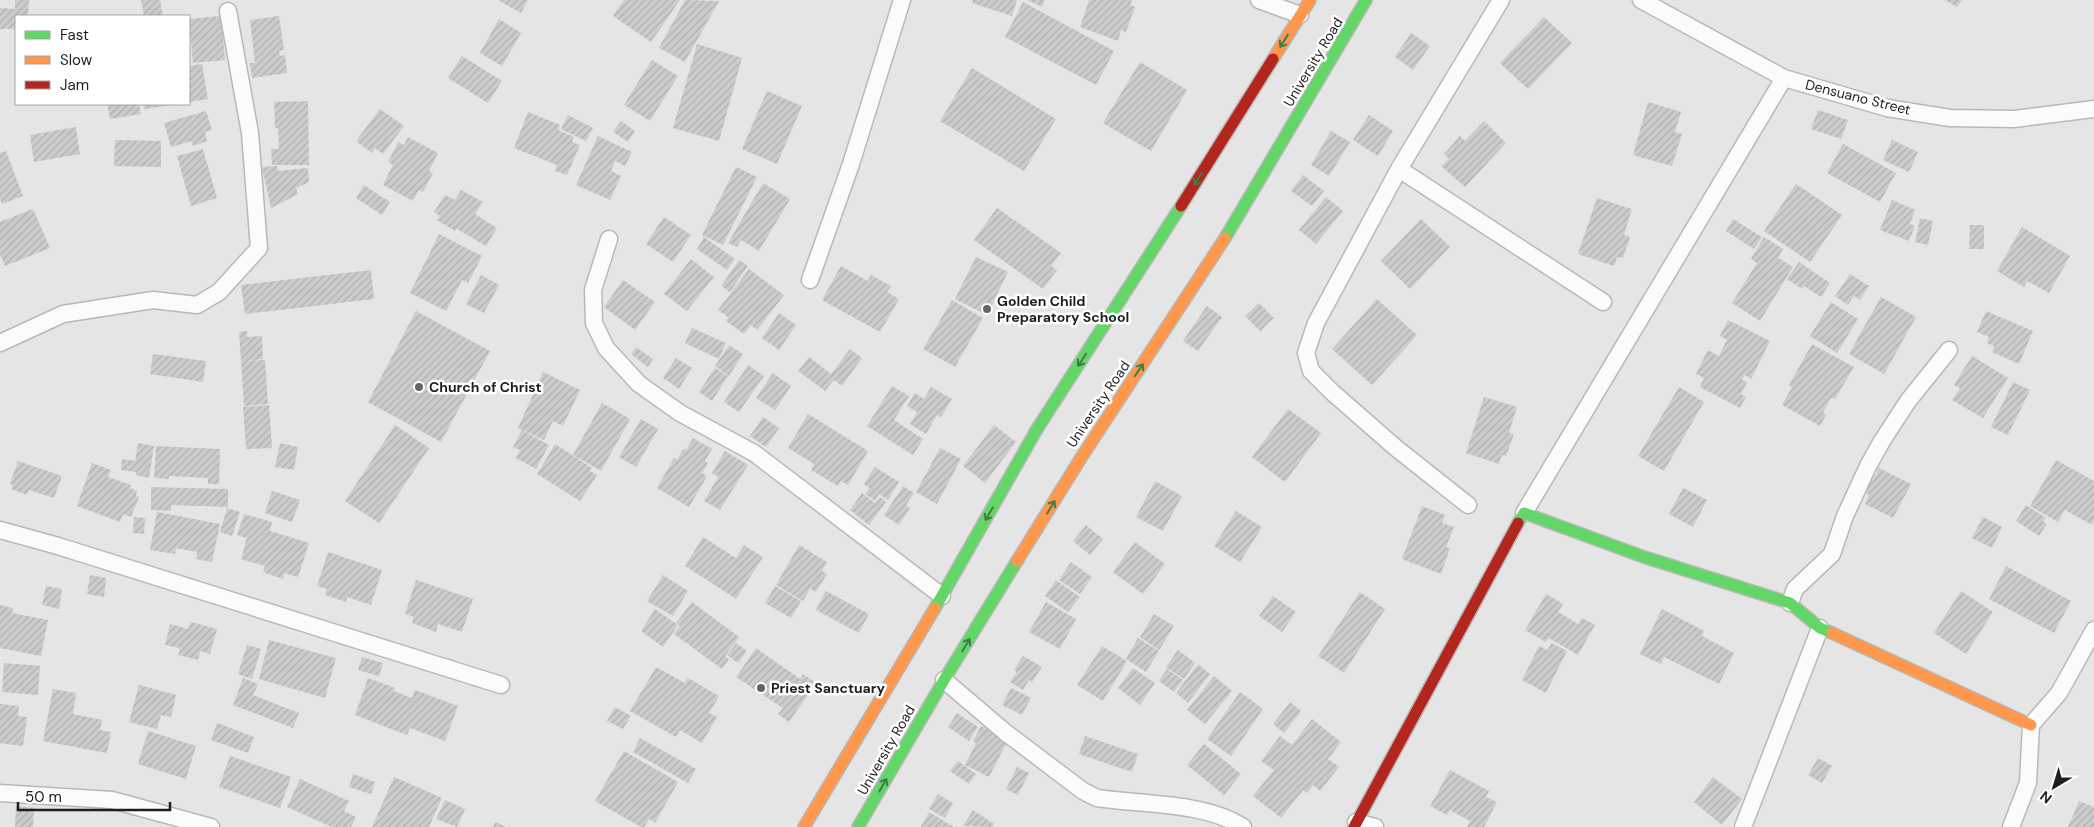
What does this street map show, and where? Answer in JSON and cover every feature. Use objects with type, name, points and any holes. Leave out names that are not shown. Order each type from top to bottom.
[{"type":"main road","points":[[804,827],[942,596],[1037,429],[1165,232],[1310,0]]},
{"type":"main road","name":"University Road","points":[[858,827],[944,680],[1079,461],[1211,262],[1366,0]]},
{"type":"main road","points":[[1355,825],[1524,513],[1644,558],[1790,603],[1820,628],[2031,725]]},
{"type":"street","points":[[810,280],[851,164],[902,0]]},
{"type":"street","points":[[1259,0],[1300,15]]},
{"type":"street","points":[[1468,505],[1396,448],[1332,392],[1311,371],[1306,353],[1316,323],[1399,169],[1501,0]]},
{"type":"street","name":"Densuano Street","points":[[1640,0],[1784,78],[1887,108],[1950,118],[2014,120],[2094,109]]},
{"type":"street","points":[[0,343],[63,314],[153,300],[197,305],[220,292],[259,248],[250,133],[228,11]]},
{"type":"street","points":[[1524,513],[1784,78]]},
{"type":"street","points":[[1399,169],[1603,302]]},
{"type":"street","points":[[609,239],[593,290],[594,323],[606,348],[639,384],[680,413],[754,454],[942,596]]},
{"type":"street","points":[[1790,603],[1795,589],[1832,554],[1868,466],[1882,441],[1908,402],[1949,350]]},
{"type":"street","points":[[0,530],[58,546],[501,685]]},
{"type":"street","points":[[1743,827],[1820,628]]},
{"type":"street","points":[[2011,827],[2028,783],[2031,725],[2059,693],[2094,633]]},
{"type":"street","points":[[944,680],[1005,732],[1083,791],[1097,798],[1208,811],[1229,818],[1243,827]]},
{"type":"street","points":[[0,793],[112,800],[211,827]]},
{"type":"street","points":[[1355,825],[1375,827]]},
{"type":"building","points":[[15,0],[29,0],[28,15],[15,15],[15,29],[0,29],[0,8],[15,9]]},
{"type":"building","points":[[141,0],[160,0],[163,15],[144,15]]},
{"type":"building","points":[[498,0],[528,0],[521,13]]},
{"type":"building","points":[[624,0],[680,0],[651,42],[613,16]]},
{"type":"building","points":[[685,0],[719,1],[685,62],[659,48]]},
{"type":"building","points":[[973,0],[1017,0],[1012,16],[972,3]]},
{"type":"building","points":[[1027,0],[1045,0],[1042,7]]},
{"type":"building","points":[[1089,0],[1132,0],[1130,5],[1135,7],[1126,32],[1121,30],[1118,41],[1080,27]]},
{"type":"building","points":[[1945,0],[1962,0],[1957,7]]},
{"type":"building","points":[[1023,2],[1114,51],[1096,85],[1005,37]]},
{"type":"building","points":[[221,16],[225,60],[193,63],[190,19]]},
{"type":"building","points":[[279,16],[284,50],[279,51],[280,56],[285,55],[287,73],[252,78],[250,63],[255,63],[250,20]]},
{"type":"building","points":[[1544,17],[1572,43],[1528,89],[1500,63]]},
{"type":"building","points":[[499,19],[521,33],[502,66],[480,53]]},
{"type":"building","points":[[1411,33],[1430,46],[1413,70],[1395,57]]},
{"type":"building","points":[[697,44],[742,58],[719,141],[673,128]]},
{"type":"building","points":[[462,56],[502,81],[488,103],[448,78]]},
{"type":"building","points":[[652,60],[678,76],[650,121],[624,105]]},
{"type":"building","points":[[1140,62],[1187,90],[1151,151],[1103,123]]},
{"type":"building","points":[[202,64],[208,99],[190,102],[190,66]]},
{"type":"building","points":[[972,68],[1056,119],[1024,171],[940,121]]},
{"type":"building","points":[[767,91],[802,106],[777,164],[742,149]]},
{"type":"building","points":[[308,101],[309,165],[272,165],[271,149],[279,149],[278,128],[275,128],[274,102]]},
{"type":"building","points":[[1648,102],[1681,112],[1675,132],[1682,134],[1672,166],[1633,155]]},
{"type":"building","points":[[107,105],[139,105],[141,114],[110,119]]},
{"type":"building","points":[[143,105],[172,105],[144,109]]},
{"type":"building","points":[[380,109],[404,126],[383,154],[375,148],[372,153],[356,141]]},
{"type":"building","points":[[1818,110],[1848,120],[1841,139],[1811,129]]},
{"type":"building","points":[[206,111],[212,130],[205,132],[207,141],[193,146],[192,141],[171,147],[164,123]]},
{"type":"building","points":[[528,112],[560,125],[558,130],[574,137],[572,142],[580,145],[567,175],[555,171],[557,165],[514,148]]},
{"type":"building","points":[[568,115],[593,128],[586,141],[561,129]]},
{"type":"building","points":[[1369,115],[1393,131],[1378,156],[1353,140]]},
{"type":"building","points":[[621,121],[635,131],[628,142],[613,132]]},
{"type":"building","points":[[1484,121],[1506,143],[1465,187],[1441,166],[1449,159],[1444,154],[1460,136],[1465,141]]},
{"type":"building","points":[[76,127],[80,154],[34,162],[30,135]]},
{"type":"building","points":[[1331,131],[1350,142],[1329,176],[1311,165]]},
{"type":"building","points":[[598,136],[632,152],[625,166],[615,161],[611,171],[621,176],[610,200],[576,185]]},
{"type":"building","points":[[408,137],[438,153],[429,171],[433,173],[423,192],[419,190],[413,201],[383,185],[393,165],[388,162],[398,142],[404,145]]},
{"type":"building","points":[[115,140],[161,141],[161,167],[114,166]]},
{"type":"building","points":[[1892,140],[1918,152],[1909,172],[1883,160]]},
{"type":"building","points":[[1843,144],[1896,173],[1880,202],[1827,173]]},
{"type":"building","points":[[203,149],[217,198],[191,206],[177,156]]},
{"type":"building","points":[[6,151],[23,196],[2,204],[0,199],[0,153]]},
{"type":"building","points":[[277,166],[278,171],[308,168],[309,182],[296,188],[298,194],[271,208],[262,167]]},
{"type":"building","points":[[736,167],[757,177],[723,245],[702,235]]},
{"type":"building","points":[[1303,175],[1324,191],[1312,206],[1291,191]]},
{"type":"building","points":[[763,183],[790,199],[759,251],[741,240],[737,247],[728,243]]},
{"type":"building","points":[[1796,184],[1842,215],[1810,262],[1764,231]]},
{"type":"building","points":[[364,185],[390,202],[382,215],[356,198]]},
{"type":"building","points":[[461,190],[483,202],[475,214],[497,228],[486,246],[437,220],[440,216],[434,212],[445,195],[455,200]]},
{"type":"building","points":[[1326,197],[1343,211],[1316,244],[1299,230]]},
{"type":"building","points":[[1597,198],[1632,209],[1624,235],[1630,237],[1623,258],[1617,257],[1614,266],[1578,254]]},
{"type":"building","points":[[1892,200],[1915,210],[1910,224],[1915,226],[1909,241],[1880,230]]},
{"type":"building","points":[[997,208],[1061,253],[1051,266],[1057,270],[1043,289],[974,240]]},
{"type":"building","points":[[33,209],[50,248],[5,266],[0,254],[0,222]]},
{"type":"building","points":[[664,217],[691,235],[673,262],[646,244]]},
{"type":"building","points":[[1920,218],[1933,221],[1928,245],[1915,242]]},
{"type":"building","points":[[1421,219],[1450,247],[1410,289],[1381,261]]},
{"type":"building","points":[[1733,219],[1762,237],[1754,249],[1726,231]]},
{"type":"building","points":[[1970,225],[1984,225],[1984,249],[1969,249]]},
{"type":"building","points":[[2022,227],[2070,256],[2049,293],[2027,281],[2024,287],[1997,271]]},
{"type":"building","points":[[439,234],[482,256],[468,283],[462,280],[446,311],[410,293]]},
{"type":"building","points":[[704,237],[735,259],[727,270],[697,249]]},
{"type":"building","points":[[1764,237],[1783,249],[1778,258],[1793,267],[1760,321],[1732,303],[1757,263],[1751,259]]},
{"type":"building","points":[[976,257],[1008,272],[987,315],[955,299]]},
{"type":"building","points":[[691,259],[714,277],[687,311],[664,294]]},
{"type":"building","points":[[739,260],[748,266],[730,292],[721,286]]},
{"type":"building","points":[[1799,262],[1830,283],[1821,297],[1804,286],[1802,289],[1787,279]]},
{"type":"building","points":[[841,266],[868,281],[871,275],[891,286],[887,292],[899,299],[880,332],[822,300]]},
{"type":"building","points":[[749,269],[784,295],[757,330],[751,325],[744,334],[726,321],[728,317],[718,310]]},
{"type":"building","points":[[371,270],[374,299],[245,314],[241,285]]},
{"type":"building","points":[[1850,274],[1869,286],[1860,300],[1854,296],[1848,305],[1835,296]]},
{"type":"building","points":[[481,275],[499,285],[484,313],[466,304]]},
{"type":"building","points":[[623,280],[655,302],[635,330],[604,307]]},
{"type":"building","points":[[1881,297],[1916,317],[1884,374],[1849,354]]},
{"type":"building","points":[[1377,299],[1417,335],[1372,385],[1332,349]]},
{"type":"building","points":[[952,300],[983,318],[955,367],[923,349]]},
{"type":"building","points":[[1831,302],[1858,319],[1837,353],[1810,336]]},
{"type":"building","points":[[1259,303],[1274,318],[1260,331],[1245,316]]},
{"type":"building","points":[[1207,306],[1222,317],[1198,351],[1183,341]]},
{"type":"building","points":[[416,311],[490,351],[441,442],[368,402]]},
{"type":"building","points":[[1986,311],[2033,331],[2019,364],[1992,352],[1994,346],[1987,343],[1989,337],[1977,332]]},
{"type":"building","points":[[779,313],[796,325],[779,350],[762,338]]},
{"type":"building","points":[[1728,320],[1770,341],[1751,379],[1745,375],[1742,380],[1747,382],[1741,394],[1746,397],[1740,408],[1700,387],[1704,378],[1696,374],[1708,350],[1719,356],[1727,340],[1720,336]]},
{"type":"building","points":[[692,328],[726,343],[719,359],[685,343]]},
{"type":"building","points":[[247,331],[247,337],[262,336],[263,359],[245,361],[265,360],[268,404],[244,406],[239,332]]},
{"type":"building","points":[[1812,344],[1854,367],[1835,399],[1831,398],[1823,412],[1826,415],[1820,426],[1782,405],[1792,387],[1789,385]]},
{"type":"building","points":[[729,345],[743,354],[729,376],[715,366]]},
{"type":"building","points":[[636,347],[653,359],[648,367],[631,354]]},
{"type":"building","points":[[850,349],[862,358],[842,386],[834,380],[825,391],[798,371],[809,357],[831,374]]},
{"type":"building","points":[[153,354],[206,361],[203,382],[150,374]]},
{"type":"building","points":[[1972,356],[2008,378],[1983,418],[1952,400],[1960,388],[1954,385]]},
{"type":"building","points":[[676,358],[692,368],[679,389],[663,378]]},
{"type":"building","points":[[748,365],[764,376],[739,412],[724,402]]},
{"type":"building","points":[[715,368],[728,376],[712,401],[699,392]]},
{"type":"building","points":[[543,372],[580,390],[563,426],[553,421],[544,440],[518,428]]},
{"type":"building","points":[[773,373],[791,386],[775,410],[756,398]]},
{"type":"building","points":[[2013,382],[2030,390],[2008,435],[1991,427]]},
{"type":"building","points":[[892,386],[909,396],[894,420],[923,439],[913,455],[867,426]]},
{"type":"building","points":[[931,387],[952,399],[941,417],[937,415],[926,434],[910,424],[917,412],[907,406],[915,393],[924,399]]},
{"type":"building","points":[[1679,387],[1704,402],[1664,471],[1638,456]]},
{"type":"building","points":[[1484,397],[1517,407],[1509,433],[1514,434],[1506,456],[1502,455],[1499,464],[1466,453]]},
{"type":"building","points":[[602,403],[630,419],[601,471],[573,455]]},
{"type":"building","points":[[269,405],[272,448],[246,449],[243,407]]},
{"type":"building","points":[[1288,409],[1321,433],[1285,482],[1252,457]]},
{"type":"building","points":[[808,414],[868,451],[848,485],[841,481],[838,486],[811,470],[814,464],[788,448]]},
{"type":"building","points":[[763,417],[779,428],[766,447],[750,436]]},
{"type":"building","points":[[641,419],[658,429],[636,467],[619,457]]},
{"type":"building","points":[[395,425],[429,448],[379,523],[345,501]]},
{"type":"building","points":[[994,425],[1016,442],[985,483],[963,466]]},
{"type":"building","points":[[522,430],[549,445],[536,469],[516,458],[520,450],[513,447]]},
{"type":"building","points":[[693,438],[712,449],[705,461],[708,463],[702,473],[707,476],[689,507],[657,488],[674,458],[677,460],[683,449],[686,450]]},
{"type":"building","points":[[138,443],[154,446],[149,478],[136,475],[136,472],[121,470],[122,459],[135,461]]},
{"type":"building","points":[[280,443],[298,447],[294,470],[275,467]]},
{"type":"building","points":[[555,444],[592,468],[590,471],[597,475],[580,501],[537,474]]},
{"type":"building","points":[[156,446],[220,449],[219,484],[208,484],[208,478],[169,476],[169,479],[154,478]]},
{"type":"building","points":[[940,448],[961,459],[937,504],[916,492]]},
{"type":"building","points":[[725,451],[748,465],[720,510],[704,501],[718,477],[712,473]]},
{"type":"building","points":[[2056,460],[2094,481],[2094,520],[2092,525],[2065,510],[2058,522],[2030,506]]},
{"type":"building","points":[[18,461],[62,476],[54,498],[29,490],[27,495],[11,489],[13,485],[10,484]]},
{"type":"building","points":[[92,463],[111,470],[108,477],[131,485],[130,488],[137,491],[136,496],[139,497],[131,517],[123,514],[120,522],[77,506]]},
{"type":"building","points":[[875,467],[899,482],[888,500],[879,494],[875,501],[865,494],[870,488],[864,484]]},
{"type":"building","points":[[1879,468],[1911,484],[1893,518],[1865,504],[1869,495],[1859,490],[1865,478],[1872,482]]},
{"type":"building","points":[[1155,481],[1182,496],[1163,531],[1136,517]]},
{"type":"building","points":[[903,486],[914,493],[906,505],[910,508],[899,525],[884,515]]},
{"type":"building","points":[[151,487],[228,489],[228,507],[171,505],[171,511],[151,510]]},
{"type":"building","points":[[1683,488],[1707,500],[1693,527],[1669,514]]},
{"type":"building","points":[[272,491],[300,500],[292,522],[265,513]]},
{"type":"building","points":[[862,493],[875,503],[880,497],[886,502],[869,525],[850,510]]},
{"type":"building","points":[[2026,505],[2046,518],[2043,521],[2047,524],[2039,536],[2016,521]]},
{"type":"building","points":[[1422,506],[1445,515],[1442,523],[1454,527],[1446,547],[1450,548],[1441,574],[1402,559]]},
{"type":"building","points":[[227,508],[240,512],[232,536],[220,532]]},
{"type":"building","points":[[1236,511],[1262,527],[1240,562],[1214,546]]},
{"type":"building","points":[[157,512],[220,524],[212,562],[196,559],[197,552],[176,548],[175,554],[150,550]]},
{"type":"building","points":[[244,514],[272,522],[270,531],[309,543],[298,577],[284,573],[283,579],[263,572],[265,566],[241,559],[247,538],[237,535]]},
{"type":"building","points":[[134,517],[145,518],[144,534],[133,533]]},
{"type":"building","points":[[1983,517],[2002,527],[1992,548],[1972,538]]},
{"type":"building","points":[[1086,525],[1103,539],[1090,555],[1073,541]]},
{"type":"building","points":[[703,537],[736,558],[744,545],[763,557],[736,599],[685,566]]},
{"type":"building","points":[[1135,542],[1165,564],[1143,594],[1113,572]]},
{"type":"building","points":[[799,545],[827,562],[822,571],[827,574],[816,592],[810,589],[803,601],[776,585]]},
{"type":"building","points":[[328,552],[382,570],[371,605],[347,597],[346,602],[325,595],[327,589],[317,586]]},
{"type":"building","points":[[1071,562],[1092,577],[1080,594],[1059,580]]},
{"type":"building","points":[[2006,566],[2071,601],[2054,633],[1989,599]]},
{"type":"building","points":[[90,575],[106,578],[104,597],[87,594]]},
{"type":"building","points":[[663,575],[688,591],[673,616],[647,601]]},
{"type":"building","points":[[416,580],[473,599],[462,632],[438,624],[436,632],[412,623],[414,617],[405,614]]},
{"type":"building","points":[[1056,580],[1080,597],[1068,612],[1045,596]]},
{"type":"building","points":[[46,586],[62,589],[59,609],[42,605]]},
{"type":"building","points":[[775,586],[801,601],[791,618],[765,603]]},
{"type":"building","points":[[826,591],[869,614],[859,633],[816,610]]},
{"type":"building","points":[[1961,591],[1993,612],[1966,654],[1934,633]]},
{"type":"building","points":[[1360,592],[1385,609],[1344,673],[1318,656]]},
{"type":"building","points":[[1546,594],[1563,604],[1558,612],[1578,624],[1582,618],[1595,625],[1578,655],[1549,638],[1546,642],[1525,630]]},
{"type":"building","points":[[1273,596],[1296,612],[1282,632],[1259,616]]},
{"type":"building","points":[[692,602],[739,637],[725,656],[729,659],[722,669],[674,634],[680,626],[682,627],[676,623]]},
{"type":"building","points":[[1046,602],[1076,619],[1060,649],[1029,632]]},
{"type":"building","points":[[0,605],[13,608],[12,613],[48,620],[41,656],[0,648]]},
{"type":"building","points":[[655,609],[678,625],[663,647],[641,631]]},
{"type":"building","points":[[1662,609],[1704,631],[1702,636],[1734,653],[1719,684],[1664,657],[1661,664],[1640,654]]},
{"type":"building","points":[[1154,614],[1174,626],[1159,650],[1140,637]]},
{"type":"building","points":[[191,622],[217,629],[210,654],[200,651],[198,660],[178,655],[180,648],[165,645],[170,624],[188,629]]},
{"type":"building","points":[[1138,638],[1159,651],[1146,672],[1126,659]]},
{"type":"building","points":[[269,640],[336,658],[325,698],[259,679]]},
{"type":"building","points":[[736,643],[747,651],[738,663],[727,655]]},
{"type":"building","points":[[1551,643],[1567,651],[1546,693],[1522,680],[1539,646],[1548,650]]},
{"type":"building","points":[[247,645],[261,649],[252,679],[238,674]]},
{"type":"building","points":[[1102,646],[1127,661],[1103,701],[1077,685]]},
{"type":"building","points":[[756,648],[800,679],[803,674],[816,683],[789,722],[778,714],[783,708],[736,677]]},
{"type":"building","points":[[1178,650],[1195,663],[1184,679],[1166,667]]},
{"type":"building","points":[[1023,656],[1042,667],[1032,682],[1029,680],[1023,690],[1010,682],[1017,672],[1014,670]]},
{"type":"building","points":[[362,657],[383,663],[379,676],[358,670]]},
{"type":"building","points":[[4,663],[40,666],[38,695],[2,692]]},
{"type":"building","points":[[1198,664],[1210,674],[1188,703],[1176,693]]},
{"type":"building","points":[[656,667],[685,683],[688,678],[719,696],[709,713],[717,717],[702,743],[680,730],[676,737],[630,711]]},
{"type":"building","points":[[1133,668],[1155,683],[1140,705],[1118,688]]},
{"type":"building","points":[[1167,669],[1183,680],[1174,692],[1159,681]]},
{"type":"building","points":[[1214,676],[1232,691],[1205,724],[1187,710]]},
{"type":"building","points":[[243,678],[258,684],[253,695],[299,713],[293,728],[233,705]]},
{"type":"building","points":[[368,678],[395,688],[394,691],[412,698],[415,690],[458,706],[445,741],[410,728],[407,735],[355,715]]},
{"type":"building","points":[[139,685],[176,695],[171,717],[161,715],[157,729],[129,722]]},
{"type":"building","points":[[1011,688],[1031,698],[1022,715],[1002,705]]},
{"type":"building","points":[[53,689],[76,693],[73,714],[102,720],[100,730],[111,732],[107,753],[43,741]]},
{"type":"building","points":[[1240,692],[1263,709],[1231,756],[1207,739]]},
{"type":"building","points":[[1290,702],[1301,711],[1284,733],[1273,724]]},
{"type":"building","points":[[0,704],[19,706],[18,716],[27,717],[23,746],[0,743]]},
{"type":"building","points":[[615,707],[631,716],[623,729],[607,721]]},
{"type":"building","points":[[957,713],[978,727],[969,741],[948,727]]},
{"type":"building","points":[[1312,719],[1341,742],[1328,759],[1339,767],[1320,791],[1313,785],[1307,793],[1303,790],[1281,818],[1253,796],[1274,770],[1261,761],[1280,736],[1292,745]]},
{"type":"building","points":[[217,723],[254,737],[248,753],[211,740]]},
{"type":"building","points":[[981,726],[1008,740],[989,777],[965,765],[976,743],[973,741]]},
{"type":"building","points":[[148,731],[196,746],[186,779],[138,764]]},
{"type":"building","points":[[1085,736],[1138,754],[1132,772],[1079,754]]},
{"type":"building","points":[[640,738],[696,769],[688,783],[633,752]]},
{"type":"building","points":[[1204,744],[1241,774],[1224,795],[1187,765]]},
{"type":"building","points":[[624,751],[678,782],[655,823],[649,819],[644,827],[595,801]]},
{"type":"building","points":[[230,756],[291,777],[280,808],[219,787]]},
{"type":"building","points":[[1818,758],[1832,766],[1822,783],[1808,775]]},
{"type":"building","points":[[958,761],[976,774],[969,784],[950,771]]},
{"type":"building","points":[[1017,767],[1029,773],[1018,795],[1006,789]]},
{"type":"building","points":[[1450,770],[1489,791],[1486,797],[1497,802],[1484,827],[1468,827],[1470,821],[1450,810],[1447,815],[1430,806]]},
{"type":"building","points":[[353,774],[375,782],[371,794],[349,787]]},
{"type":"building","points":[[394,777],[442,798],[429,827],[372,827]]},
{"type":"building","points":[[1713,777],[1742,799],[1722,825],[1694,802]]},
{"type":"building","points":[[300,779],[349,801],[344,811],[356,817],[351,827],[332,827],[287,807]]},
{"type":"building","points":[[938,794],[953,803],[945,818],[929,809]]},
{"type":"building","points":[[445,800],[465,809],[457,827],[436,819]]},
{"type":"building","points":[[2079,801],[2094,807],[2094,827],[2068,827]]},
{"type":"building","points":[[16,806],[34,808],[33,827],[15,827]]},
{"type":"building","points":[[973,810],[994,824],[992,827],[963,826]]},
{"type":"building","points":[[929,812],[954,827],[921,827]]},
{"type":"building","points":[[495,822],[506,827],[493,827]]},
{"type":"traffic: fast","points":[[1225,238],[1366,0]]},
{"type":"traffic: fast","points":[[935,608],[1037,429],[1181,206]]},
{"type":"traffic: fast","points":[[1518,523],[1524,513],[1644,557],[1790,603],[1820,628],[1832,633]]},
{"type":"traffic: fast","points":[[858,827],[944,680],[1017,561]]},
{"type":"traffic: slow","points":[[1273,59],[1310,0]]},
{"type":"traffic: slow","points":[[1017,561],[1079,461],[1225,238]]},
{"type":"traffic: slow","points":[[804,827],[935,608]]},
{"type":"traffic: slow","points":[[1832,633],[2031,725]]},
{"type":"traffic: jam","points":[[1181,206],[1273,59]]},
{"type":"traffic: jam","points":[[1354,827],[1518,523]]},
{"type":"place","name":"Golden Child Preparatory School","points":[[987,309]]},
{"type":"place","name":"Church of Christ","points":[[419,387]]},
{"type":"place","name":"Priest Sanctuary","points":[[761,688]]}]
